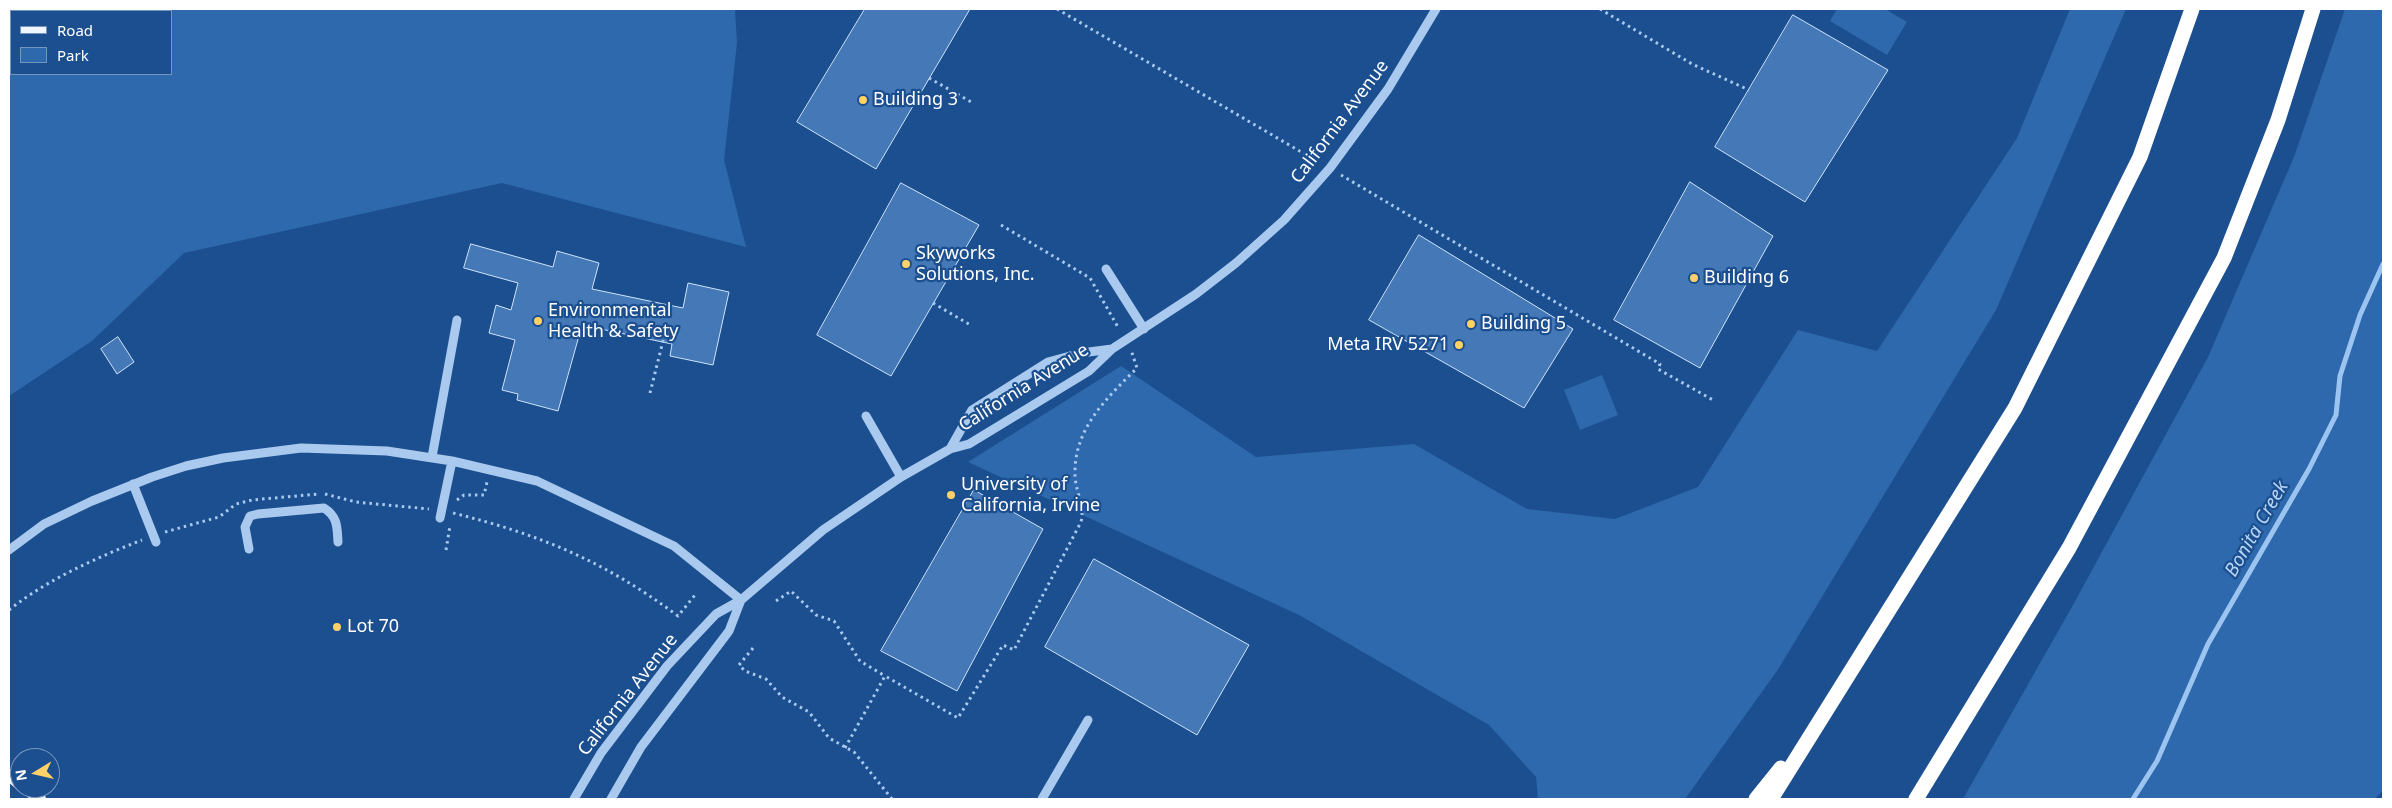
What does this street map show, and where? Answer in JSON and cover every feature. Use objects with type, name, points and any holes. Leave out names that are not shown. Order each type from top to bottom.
[{"type":"highway","points":[[1771,799],[2015,408],[2140,157],[2192,9]]},
{"type":"highway","points":[[1916,799],[2069,548],[2224,258],[2278,120],[2313,9]]},
{"type":"highway","points":[[1756,799],[1822,716]]},
{"type":"street","name":"California Avenue","points":[[574,799],[601,753],[667,666],[716,614],[741,600],[823,530],[901,477],[950,449],[969,444],[1089,370],[1112,349],[1144,329],[1236,263],[1284,220],[1330,168],[1388,89],[1436,9]]},
{"type":"street","points":[[1106,269],[1144,329]]},
{"type":"street","points":[[432,457],[457,320]]},
{"type":"street","name":"California Avenue","points":[[950,449],[972,410],[1048,362],[1081,353],[1112,349]]},
{"type":"street","points":[[866,416],[901,477]]},
{"type":"street","points":[[9,550],[44,524],[92,501],[133,484],[186,466],[223,458],[300,448],[387,451],[432,457],[537,481],[674,546],[741,600]]},
{"type":"street","points":[[441,515],[452,461]]},
{"type":"street","points":[[133,484],[155,539]]},
{"type":"street","points":[[250,549],[245,527],[250,516],[324,508],[333,514],[337,523],[338,542]]},
{"type":"street","name":"California Avenue","points":[[611,799],[641,748],[729,631],[741,600]]},
{"type":"street","points":[[1042,799],[1088,720]]},
{"type":"path","points":[[1057,9],[1660,364],[1658,368],[1713,400]]},
{"type":"path","points":[[1600,9],[1692,64],[1749,90]]},
{"type":"path","points":[[929,78],[973,103]]},
{"type":"path","points":[[776,601],[791,591],[816,615],[834,621],[860,661],[958,718],[1003,645],[1014,650],[1081,522],[1084,512],[1075,474],[1077,456],[1087,425],[1106,398],[1137,368],[1138,364],[1090,278],[1001,225]]},
{"type":"path","points":[[933,303],[972,326]]},
{"type":"path","points":[[650,393],[666,329]]},
{"type":"path","points":[[446,550],[452,513],[458,498],[464,495],[484,496],[490,470]]},
{"type":"path","points":[[9,610],[73,570],[114,551],[219,517],[236,504],[304,494],[328,494],[356,502],[414,506],[441,515],[452,513],[527,534],[576,554],[628,580],[678,616],[694,595]]},
{"type":"path","points":[[753,648],[739,665],[745,671],[766,679],[782,697],[803,707],[815,718],[829,738],[854,752],[892,799]]},
{"type":"path","points":[[845,748],[885,676]]},
{"type":"green space","points":[[9,9],[735,9],[737,43],[724,160],[746,247],[502,183],[184,253],[92,341],[9,396]]},
{"type":"green space","points":[[1837,9],[1885,9],[1907,22],[1887,55],[1830,21]]},
{"type":"green space","points":[[2070,9],[2126,9],[1996,310],[1777,671],[1685,799],[1538,799],[1536,777],[1489,725],[1299,615],[968,462],[1121,366],[1256,457],[1414,444],[1527,509],[1615,519],[1698,487],[1798,330],[1877,351],[2017,138]]},
{"type":"green space","points":[[2345,9],[2383,9],[2383,790],[2375,799],[1963,799],[2073,605],[2208,357],[2294,157]]},
{"type":"green space","points":[[1602,375],[1618,415],[1580,430],[1564,390]]},
{"type":"building","name":"Building 3","points":[[865,9],[970,9],[876,169],[797,122]]},
{"type":"building","points":[[1793,15],[1888,70],[1805,202],[1715,147]]},
{"type":"building","name":"Building 6","points":[[1690,182],[1773,236],[1700,368],[1614,320]]},
{"type":"building","name":"Skyworks Solutions, Inc.","points":[[901,183],[979,225],[891,376],[817,335]]},
{"type":"building","name":"Building 5","points":[[1419,235],[1573,329],[1524,408],[1369,320]]},
{"type":"building","name":"Environmental Health & Safety","points":[[471,244],[553,267],[557,251],[599,263],[592,289],[683,308],[688,283],[729,292],[713,365],[670,356],[672,344],[582,325],[558,411],[517,400],[518,394],[502,390],[515,340],[489,333],[496,305],[511,310],[518,283],[464,268]]},
{"type":"building","points":[[118,337],[134,362],[117,374],[101,349]]},
{"type":"building","points":[[974,490],[1043,529],[957,691],[881,651]]},
{"type":"building","points":[[1094,559],[1249,645],[1197,735],[1045,647]]},
{"type":"waterway","name":"Bonita Creek","points":[[2133,799],[2157,761],[2208,644],[2309,469],[2336,415],[2340,376],[2360,315],[2383,264]]},
{"type":"place","name":"Building 3","points":[[863,100]]},
{"type":"place","name":"Skyworks Solutions, Inc.","points":[[906,264]]},
{"type":"place","name":"Building 6","points":[[1694,278]]},
{"type":"place","name":"Environmental Health & Safety","points":[[538,321]]},
{"type":"place","name":"Building 5","points":[[1471,324]]},
{"type":"place","name":"Meta IRV 5271","points":[[1459,345]]},
{"type":"place","name":"University of California, Irvine","points":[[951,495]]},
{"type":"place","name":"Lot 70","points":[[337,627]]}]
